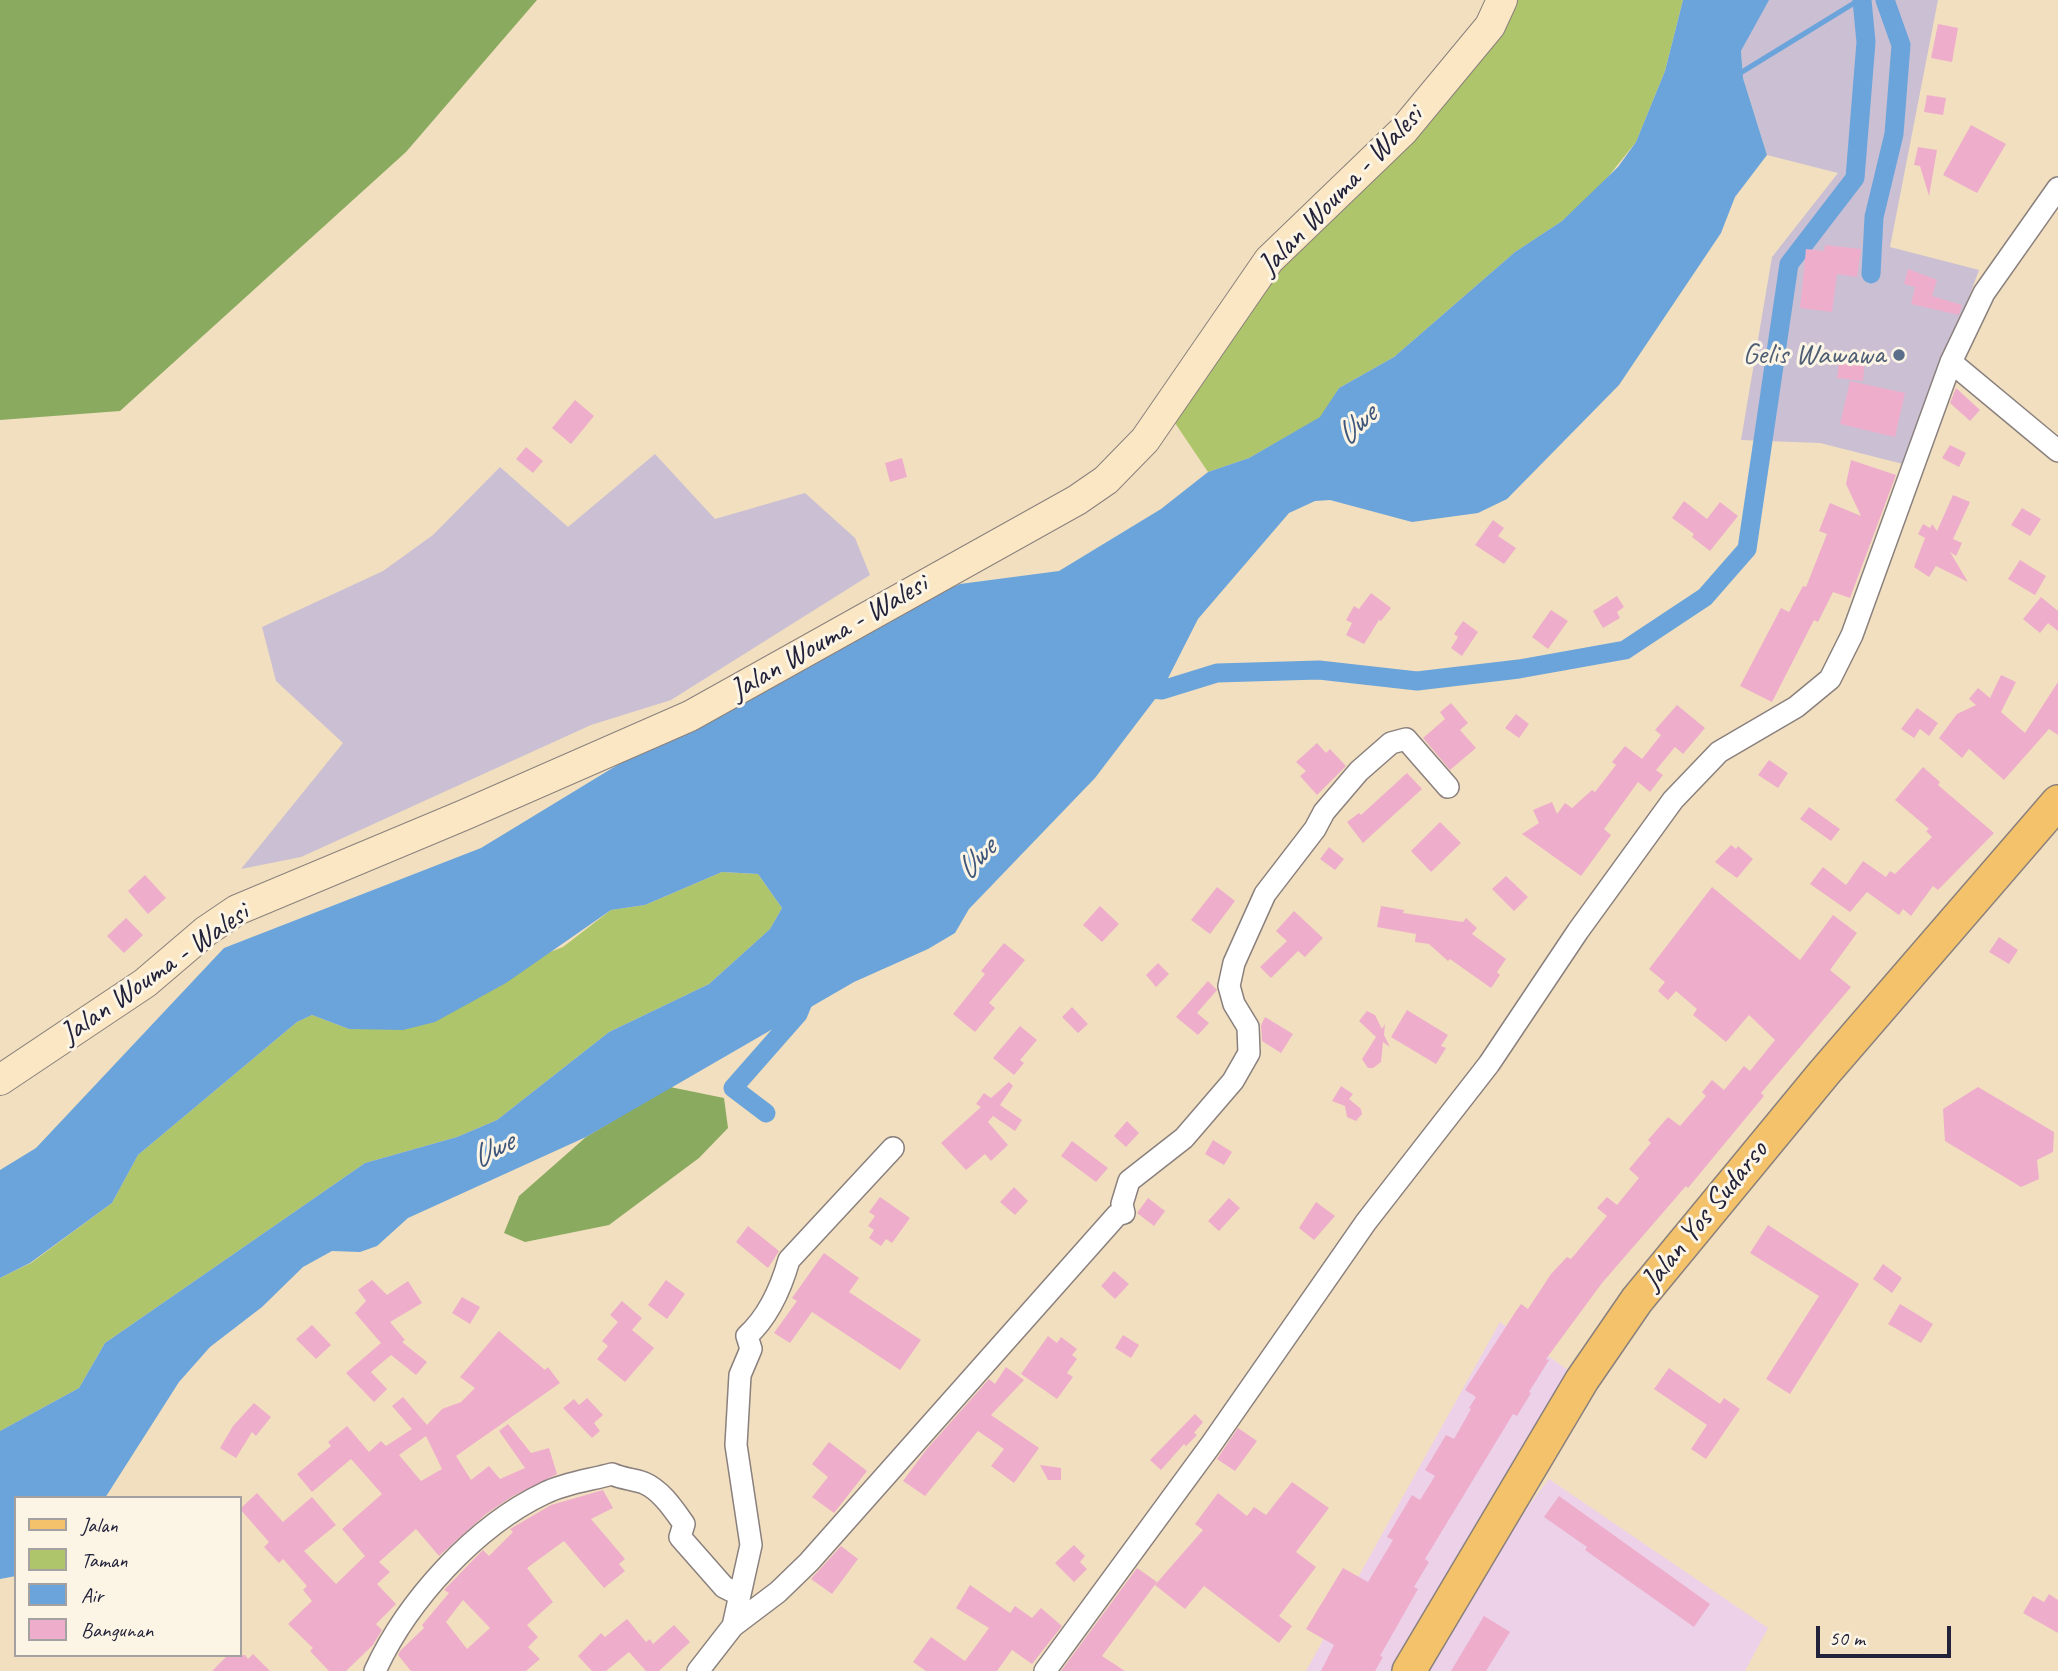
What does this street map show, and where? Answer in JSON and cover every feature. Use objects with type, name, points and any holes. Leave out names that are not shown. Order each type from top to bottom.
[{"type":"main road","name":"Jalan Yos Sudarso","points":[[1409,1671],[1582,1380],[1637,1300],[1815,1084],[2058,802]]},
{"type":"street","name":"Jalan Wouma - Walesi","points":[[0,1080],[124,999],[206,931],[237,910],[690,716],[1077,500],[1106,480],[1161,418],[1269,260],[1397,138],[1490,26],[1502,0]]},
{"type":"street","points":[[1045,1671],[1210,1446],[1366,1222],[1489,1064],[1578,931],[1673,800],[1720,752],[1796,707],[1830,679],[1852,635],[1951,362],[1984,293],[2058,188]]},
{"type":"street","points":[[1951,362],[2058,451]]},
{"type":"street","points":[[698,1671],[733,1626],[778,1592],[809,1562],[1117,1215],[1124,1213],[1122,1204],[1129,1181],[1184,1138],[1233,1081],[1249,1053],[1248,1027],[1234,1004],[1229,986],[1234,963],[1265,894],[1315,829],[1324,812],[1367,764],[1391,743],[1406,739],[1448,788]]},
{"type":"street","points":[[733,1626],[751,1545],[736,1445],[740,1375],[751,1349],[747,1336],[760,1324],[783,1283],[789,1260],[893,1148]]},
{"type":"street","points":[[375,1671],[385,1649],[436,1576],[470,1545],[526,1502],[548,1491],[612,1474],[625,1481],[647,1484],[672,1507],[684,1524],[680,1537],[724,1587],[740,1595]]},
{"type":"shaded area","points":[[1768,0],[1938,0],[1890,247],[1979,270],[1907,465],[1820,443],[1741,440],[1772,257],[1838,173],[1767,155],[1743,78],[1741,51]]},
{"type":"shaded area","points":[[655,454],[715,519],[805,493],[855,538],[870,575],[671,700],[591,725],[301,857],[241,869],[343,743],[276,681],[262,627],[383,571],[433,535],[500,467],[568,527]]},
{"type":"shaded area","points":[[1500,1322],[1575,1375],[1491,1504],[1391,1671],[1306,1671]]},
{"type":"shaded area","points":[[1549,1479],[1768,1628],[1745,1671],[1422,1671],[1471,1581]]},
{"type":"green space","points":[[0,0],[537,0],[406,152],[120,411],[0,420]]},
{"type":"green space","points":[[1504,0],[1683,0],[1665,71],[1636,142],[1599,188],[1562,221],[1515,252],[1394,357],[1339,388],[1321,417],[1249,458],[1208,472],[1169,414],[1250,285]]},
{"type":"green space","points":[[722,872],[758,874],[782,908],[770,929],[709,984],[609,1032],[497,1120],[457,1137],[365,1163],[105,1343],[79,1388],[0,1431],[0,1278],[31,1263],[112,1203],[138,1155],[297,1022],[312,1015],[349,1029],[563,947],[611,910],[645,905]]},
{"type":"green space","points":[[670,1087],[724,1098],[728,1128],[699,1158],[609,1225],[525,1242],[504,1233],[519,1196],[586,1137]]},
{"type":"water","name":"Uwe","points":[[1683,0],[1769,0],[1741,51],[1743,78],[1767,155],[1735,197],[1721,233],[1619,385],[1507,499],[1478,513],[1412,522],[1330,500],[1315,501],[1289,513],[1198,619],[1162,690],[1095,778],[969,909],[955,933],[928,949],[854,982],[586,1137],[408,1218],[377,1246],[360,1252],[332,1251],[303,1267],[262,1307],[210,1347],[179,1382],[106,1496],[14,1496],[14,1576],[0,1579],[0,1431],[79,1388],[105,1343],[365,1163],[457,1137],[497,1120],[609,1032],[709,984],[770,929],[782,908],[758,874],[722,872],[645,905],[611,910],[506,983],[435,1022],[403,1030],[349,1029],[312,1015],[297,1022],[138,1155],[112,1203],[30,1263],[0,1278],[0,1170],[36,1148],[224,948],[481,848],[652,744],[839,638],[960,584],[1059,571],[1161,509],[1208,472],[1249,458],[1320,417],[1339,388],[1394,357],[1515,252],[1562,221],[1618,167],[1636,142],[1665,71]]},
{"type":"building","points":[[1938,24],[1958,28],[1952,62],[1931,58]]},
{"type":"building","points":[[1927,95],[1946,98],[1943,115],[1924,112]]},
{"type":"building","points":[[1971,125],[2006,144],[1977,193],[1943,175]]},
{"type":"building","points":[[1918,147],[1937,150],[1929,196],[1920,166],[1914,165]]},
{"type":"building","points":[[1825,245],[1861,249],[1857,277],[1837,274],[1832,312],[1800,308],[1806,249],[1824,251]]},
{"type":"building","points":[[1908,269],[1937,280],[1932,296],[1962,305],[1959,315],[1911,304],[1915,287],[1904,284]]},
{"type":"building","points":[[1839,360],[1865,362],[1863,381],[1837,378]]},
{"type":"building","points":[[1850,381],[1905,393],[1895,437],[1840,424]]},
{"type":"building","points":[[1956,388],[1980,410],[1970,421],[1950,403]]},
{"type":"building","points":[[575,400],[594,416],[571,444],[552,428]]},
{"type":"building","points":[[1950,445],[1966,453],[1959,467],[1942,458]]},
{"type":"building","points":[[526,447],[543,461],[533,473],[516,459]]},
{"type":"building","points":[[902,458],[907,477],[890,482],[885,463]]},
{"type":"building","points":[[1851,460],[1896,475],[1850,598],[1833,592],[1818,622],[1814,620],[1772,702],[1740,686],[1781,608],[1789,612],[1803,586],[1806,587],[1827,534],[1819,531],[1830,503],[1861,516],[1846,484]]},
{"type":"building","points":[[1953,495],[1970,502],[1953,539],[1962,543],[1956,556],[1950,552],[1968,582],[1936,566],[1929,577],[1914,567],[1925,538],[1918,534],[1923,524],[1930,528],[1932,524],[1937,531]]},
{"type":"building","points":[[1684,501],[1707,519],[1720,502],[1738,516],[1710,551],[1692,537],[1694,534],[1672,518]]},
{"type":"building","points":[[2022,508],[2041,519],[2030,536],[2011,525]]},
{"type":"building","points":[[1493,520],[1504,528],[1498,536],[1516,548],[1504,564],[1475,545]]},
{"type":"building","points":[[2020,560],[2046,576],[2035,595],[2008,579]]},
{"type":"building","points":[[1371,593],[1391,608],[1381,621],[1379,620],[1364,644],[1346,635],[1352,623],[1346,620],[1354,606],[1359,609]]},
{"type":"building","points":[[1617,596],[1624,607],[1617,612],[1620,618],[1603,628],[1593,611]]},
{"type":"building","points":[[2041,597],[2058,611],[2058,631],[2048,623],[2040,633],[2023,619]]},
{"type":"building","points":[[1551,610],[1568,621],[1548,649],[1532,637]]},
{"type":"building","points":[[1463,621],[1478,632],[1462,656],[1451,648],[1458,637],[1454,634]]},
{"type":"building","points":[[2001,675],[2016,682],[2001,712],[2025,733],[2058,682],[2058,735],[2049,729],[2004,780],[1969,749],[1962,758],[1939,738],[1957,714],[1976,705],[1969,699],[1978,688],[1990,698]]},
{"type":"building","points":[[1451,703],[1468,723],[1460,730],[1476,748],[1450,770],[1423,738],[1445,719],[1440,712]]},
{"type":"building","points":[[1677,705],[1705,728],[1683,754],[1675,747],[1656,770],[1663,775],[1650,792],[1638,782],[1604,829],[1611,835],[1581,876],[1522,834],[1539,823],[1533,810],[1552,802],[1557,814],[1565,803],[1572,808],[1592,790],[1595,792],[1616,765],[1612,762],[1625,746],[1642,759],[1661,735],[1655,730]]},
{"type":"building","points":[[1917,708],[1938,723],[1929,736],[1920,729],[1914,738],[1901,729]]},
{"type":"building","points":[[1516,714],[1529,724],[1519,738],[1505,728]]},
{"type":"building","points":[[1317,743],[1326,753],[1330,749],[1346,766],[1317,795],[1300,776],[1306,771],[1296,762]]},
{"type":"building","points":[[1769,760],[1788,773],[1778,788],[1758,775]]},
{"type":"building","points":[[1923,767],[1940,782],[1938,785],[1994,833],[1938,890],[1933,886],[1911,916],[1903,909],[1899,915],[1867,892],[1850,912],[1810,884],[1823,867],[1846,885],[1863,861],[1886,877],[1890,871],[1895,874],[1932,837],[1926,831],[1929,829],[1895,800]]},
{"type":"building","points":[[1407,773],[1422,789],[1363,843],[1347,822],[1359,813],[1361,815]]},
{"type":"building","points":[[1809,807],[1840,829],[1831,841],[1800,819]]},
{"type":"building","points":[[1440,822],[1461,843],[1431,872],[1411,851]]},
{"type":"building","points":[[1731,845],[1736,849],[1738,846],[1753,859],[1737,878],[1715,862]]},
{"type":"building","points":[[1329,847],[1344,859],[1335,870],[1320,859]]},
{"type":"building","points":[[145,875],[166,898],[148,914],[128,891]]},
{"type":"building","points":[[1506,876],[1528,897],[1514,911],[1492,889]]},
{"type":"building","points":[[1217,887],[1235,901],[1210,934],[1191,920]]},
{"type":"building","points":[[1712,887],[1800,960],[1833,915],[1857,933],[1830,970],[1851,987],[1761,1093],[1764,1096],[1688,1188],[1686,1186],[1602,1283],[1546,1359],[1549,1360],[1529,1392],[1531,1393],[1517,1416],[1513,1414],[1425,1559],[1429,1562],[1414,1587],[1418,1589],[1380,1656],[1383,1657],[1375,1671],[1321,1671],[1334,1645],[1306,1629],[1343,1568],[1368,1582],[1393,1540],[1387,1537],[1412,1495],[1420,1500],[1435,1476],[1425,1470],[1446,1435],[1454,1439],[1471,1409],[1469,1408],[1476,1397],[1465,1390],[1521,1304],[1528,1309],[1551,1274],[1567,1257],[1571,1259],[1607,1216],[1597,1208],[1607,1197],[1617,1205],[1639,1178],[1629,1169],[1651,1143],[1648,1140],[1668,1117],[1680,1126],[1706,1096],[1702,1092],[1712,1080],[1724,1090],[1744,1066],[1750,1071],[1775,1040],[1749,1015],[1726,1042],[1693,1015],[1697,1009],[1676,991],[1668,1000],[1658,991],[1665,982],[1649,969]]},
{"type":"building","points":[[1100,906],[1119,924],[1102,942],[1083,925]]},
{"type":"building","points":[[1381,906],[1404,910],[1403,913],[1463,922],[1466,918],[1477,928],[1472,934],[1506,959],[1497,972],[1500,975],[1491,988],[1450,959],[1448,961],[1429,944],[1415,942],[1416,934],[1377,927]]},
{"type":"building","points":[[1294,911],[1323,938],[1305,957],[1298,951],[1271,978],[1260,967],[1287,941],[1276,931]]},
{"type":"building","points":[[126,918],[143,935],[124,953],[107,936]]},
{"type":"building","points":[[1999,937],[2018,950],[2009,964],[1989,952]]},
{"type":"building","points":[[1004,943],[1025,960],[989,1003],[995,1008],[975,1032],[953,1014],[985,974],[981,971]]},
{"type":"building","points":[[1158,963],[1169,974],[1156,987],[1146,975]]},
{"type":"building","points":[[1208,981],[1217,990],[1197,1013],[1209,1023],[1198,1035],[1176,1017]]},
{"type":"building","points":[[1072,1007],[1088,1024],[1078,1033],[1062,1017]]},
{"type":"building","points":[[1407,1010],[1448,1035],[1441,1046],[1446,1048],[1436,1064],[1391,1037]]},
{"type":"building","points":[[1367,1011],[1375,1015],[1382,1029],[1385,1024],[1384,1035],[1390,1047],[1383,1042],[1381,1062],[1373,1068],[1368,1068],[1362,1059],[1376,1037],[1359,1021]]},
{"type":"building","points":[[1265,1017],[1293,1034],[1281,1053],[1262,1041],[1261,1025]]},
{"type":"building","points":[[1020,1026],[1037,1040],[1020,1060],[1024,1063],[1014,1075],[993,1058]]},
{"type":"building","points":[[1009,1082],[1013,1086],[1000,1105],[1022,1120],[1015,1131],[993,1116],[988,1122],[1008,1145],[991,1161],[985,1154],[966,1170],[941,1143],[981,1107],[976,1104],[984,1093],[991,1098]]},
{"type":"building","points":[[1341,1086],[1353,1094],[1349,1099],[1361,1109],[1362,1114],[1356,1121],[1347,1117],[1345,1106],[1332,1101]]},
{"type":"building","points":[[1978,1087],[2054,1132],[2053,1152],[2037,1160],[2039,1179],[2021,1187],[1945,1141],[1943,1109]]},
{"type":"building","points":[[1127,1121],[1139,1133],[1126,1147],[1114,1136]]},
{"type":"building","points":[[1213,1140],[1232,1152],[1224,1165],[1205,1154]]},
{"type":"building","points":[[1072,1141],[1108,1168],[1096,1182],[1061,1156]]},
{"type":"building","points":[[1014,1187],[1028,1201],[1015,1215],[1000,1202]]},
{"type":"building","points":[[880,1197],[910,1218],[892,1243],[886,1239],[881,1246],[869,1238],[874,1230],[868,1226],[875,1216],[869,1212]]},
{"type":"building","points":[[1148,1198],[1165,1211],[1154,1226],[1137,1213]]},
{"type":"building","points":[[1229,1198],[1240,1208],[1219,1231],[1208,1221]]},
{"type":"building","points":[[1316,1202],[1335,1216],[1314,1240],[1299,1228]]},
{"type":"building","points":[[1768,1225],[1859,1284],[1790,1394],[1766,1379],[1819,1296],[1750,1253]]},
{"type":"building","points":[[748,1226],[779,1251],[768,1268],[736,1242]]},
{"type":"building","points":[[824,1253],[859,1278],[849,1292],[921,1340],[900,1370],[812,1312],[790,1343],[774,1333],[797,1301],[792,1298]]},
{"type":"building","points":[[1883,1264],[1902,1278],[1892,1293],[1873,1279]]},
{"type":"building","points":[[1114,1271],[1129,1284],[1115,1299],[1101,1286]]},
{"type":"building","points":[[372,1280],[387,1295],[408,1281],[422,1303],[390,1322],[405,1340],[402,1342],[427,1362],[416,1375],[391,1355],[371,1372],[387,1389],[374,1402],[346,1373],[381,1343],[355,1313],[366,1301],[358,1290]]},
{"type":"building","points":[[666,1280],[685,1294],[667,1319],[648,1305]]},
{"type":"building","points":[[462,1297],[480,1307],[470,1324],[452,1313]]},
{"type":"building","points":[[622,1301],[642,1318],[632,1330],[654,1348],[625,1382],[597,1359],[608,1346],[602,1341],[618,1322],[610,1315]]},
{"type":"building","points":[[1900,1304],[1933,1324],[1921,1343],[1888,1324]]},
{"type":"building","points":[[312,1325],[331,1345],[316,1359],[296,1339]]},
{"type":"building","points":[[499,1331],[545,1370],[548,1367],[560,1383],[456,1456],[471,1480],[489,1466],[500,1479],[525,1468],[499,1431],[508,1424],[531,1453],[549,1448],[557,1474],[513,1496],[486,1514],[439,1556],[416,1529],[379,1562],[390,1572],[377,1584],[396,1604],[376,1624],[382,1630],[373,1645],[346,1671],[329,1671],[310,1651],[313,1648],[288,1624],[312,1601],[303,1590],[307,1586],[283,1559],[279,1563],[264,1547],[269,1542],[242,1511],[242,1507],[257,1493],[283,1522],[312,1497],[336,1525],[304,1551],[336,1584],[365,1556],[342,1529],[382,1494],[351,1459],[312,1492],[297,1474],[331,1446],[328,1442],[347,1426],[369,1452],[381,1441],[386,1446],[412,1429],[392,1406],[403,1397],[427,1425],[442,1409],[461,1402],[475,1388],[460,1377]],"holes":[[[426,1436],[442,1469],[421,1481],[399,1455]]]},
{"type":"building","points":[[1123,1335],[1139,1345],[1131,1358],[1115,1348]]},
{"type":"building","points":[[1048,1336],[1057,1343],[1061,1337],[1077,1349],[1072,1355],[1077,1359],[1067,1373],[1073,1377],[1057,1399],[1021,1374]]},
{"type":"building","points":[[1006,1367],[1024,1380],[991,1415],[1039,1448],[1014,1483],[991,1466],[1004,1449],[978,1431],[925,1496],[903,1481],[926,1450],[989,1379],[995,1384]]},
{"type":"building","points":[[1669,1368],[1720,1404],[1724,1398],[1740,1409],[1706,1459],[1691,1449],[1707,1425],[1654,1389]]},
{"type":"building","points":[[587,1398],[603,1415],[594,1423],[600,1431],[592,1438],[563,1408],[574,1399],[579,1405]]},
{"type":"building","points":[[254,1403],[271,1417],[256,1436],[252,1432],[236,1458],[220,1448],[233,1426]]},
{"type":"building","points":[[1195,1414],[1203,1422],[1194,1433],[1197,1435],[1186,1446],[1184,1444],[1161,1470],[1150,1460]]},
{"type":"building","points":[[1238,1428],[1257,1441],[1235,1471],[1217,1459]]},
{"type":"building","points":[[829,1442],[867,1471],[834,1513],[812,1497],[828,1477],[812,1464]]},
{"type":"building","points":[[1040,1465],[1061,1468],[1061,1480],[1048,1480]]},
{"type":"building","points":[[1292,1482],[1329,1508],[1296,1552],[1316,1567],[1279,1616],[1292,1626],[1279,1643],[1204,1586],[1185,1609],[1155,1585],[1203,1530],[1195,1524],[1218,1493],[1247,1516],[1254,1507],[1266,1515]]},
{"type":"building","points":[[603,1490],[613,1508],[591,1519],[625,1559],[619,1564],[625,1571],[604,1588],[564,1541],[527,1568],[553,1602],[527,1625],[538,1637],[528,1647],[540,1659],[526,1671],[411,1671],[398,1655],[424,1628],[422,1625],[449,1593],[444,1590],[483,1550],[489,1556],[513,1532],[510,1529],[551,1505]],"holes":[[[463,1600],[490,1628],[467,1649],[446,1622]]]},
{"type":"building","points":[[1559,1496],[1710,1604],[1694,1627],[1585,1550],[1587,1547],[1544,1517]]},
{"type":"building","points":[[1074,1545],[1085,1556],[1080,1562],[1087,1569],[1074,1582],[1055,1563]]},
{"type":"building","points":[[841,1546],[858,1559],[832,1594],[811,1579]]},
{"type":"building","points":[[1137,1568],[1157,1582],[1102,1656],[1125,1671],[1061,1671]]},
{"type":"building","points":[[970,1585],[1010,1613],[1015,1606],[1032,1618],[1041,1608],[1062,1626],[1032,1664],[1012,1650],[997,1671],[926,1671],[913,1662],[931,1637],[965,1661],[989,1628],[956,1608]]},
{"type":"building","points":[[2049,1594],[2058,1600],[2058,1633],[2023,1613],[2033,1596],[2044,1602]]},
{"type":"building","points":[[1484,1616],[1510,1632],[1486,1671],[1451,1671]]},
{"type":"building","points":[[627,1619],[646,1642],[650,1639],[653,1644],[674,1625],[690,1642],[659,1671],[646,1671],[629,1652],[606,1671],[592,1671],[578,1656],[601,1633],[605,1637]]},
{"type":"building","points":[[253,1654],[270,1671],[212,1671],[226,1657],[245,1655],[248,1659]]},
{"type":"waterway","points":[[1737,75],[1859,0]]},
{"type":"waterway","points":[[1137,688],[1162,690],[1217,673],[1319,670],[1417,681],[1519,669],[1625,650],[1705,597],[1747,549],[1789,264],[1855,178],[1866,42],[1862,0]]},
{"type":"waterway","points":[[1871,274],[1874,217],[1894,134],[1901,45],[1885,0]]},
{"type":"waterway","points":[[766,1113],[733,1088],[798,1014],[808,990]]},
{"type":"place","name":"Gelis Wawawa","points":[[1899,355]]}]
